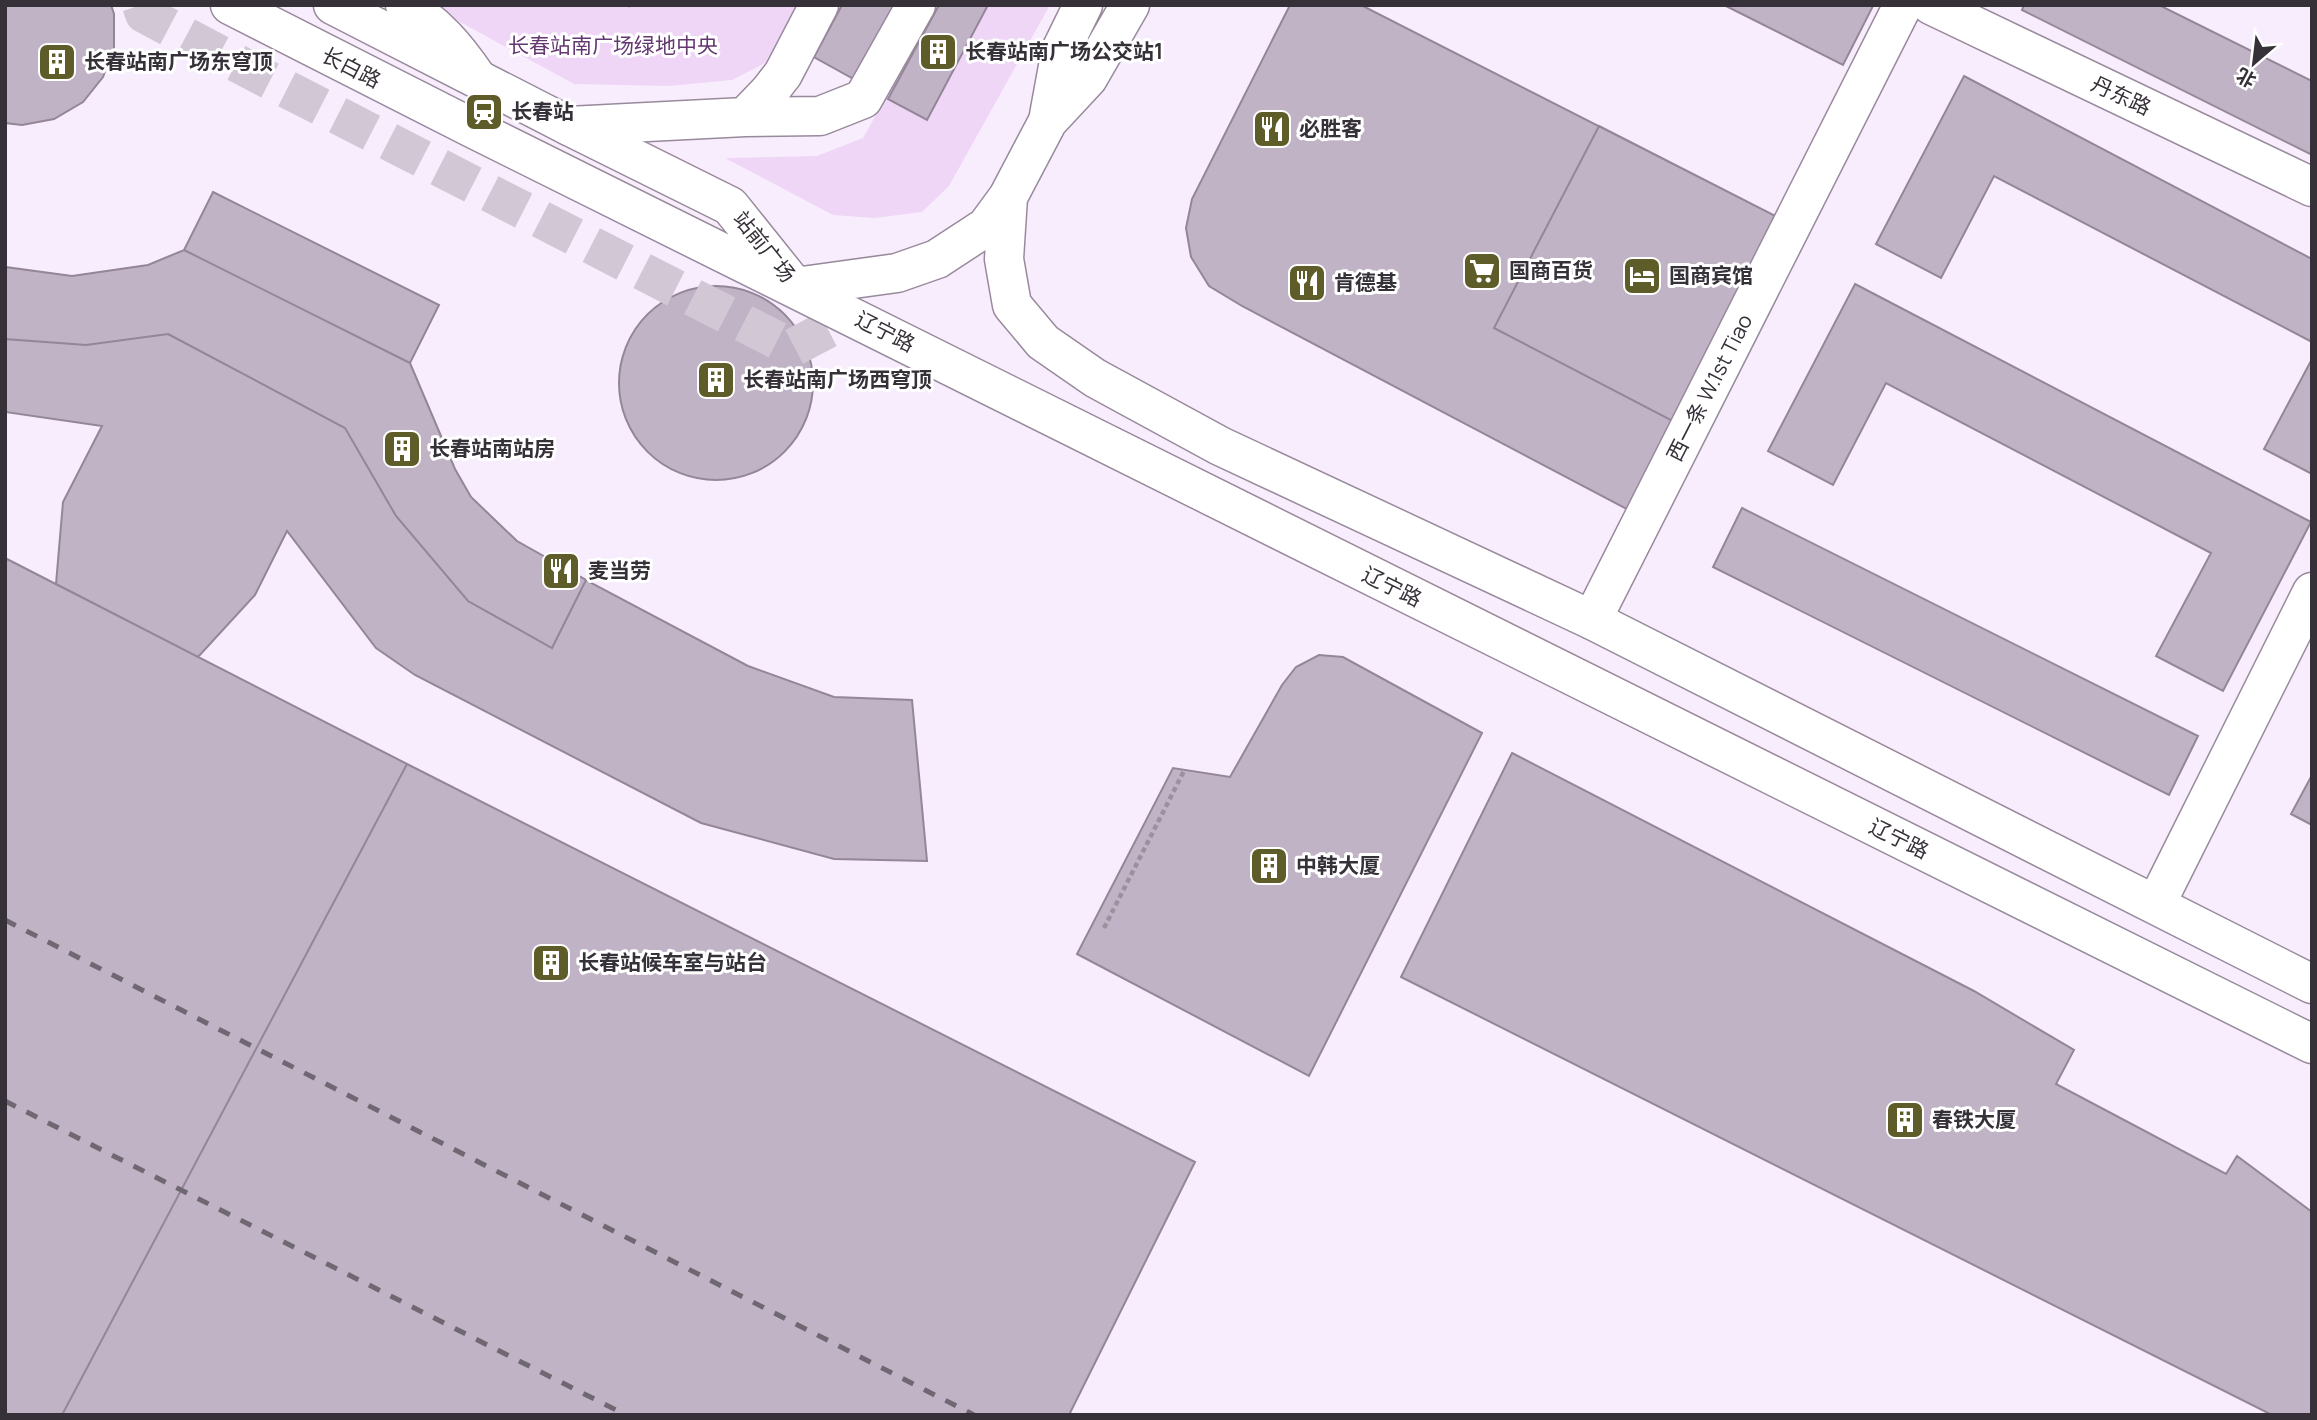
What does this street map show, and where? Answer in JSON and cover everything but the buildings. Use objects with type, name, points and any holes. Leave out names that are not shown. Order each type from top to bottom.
[{"type":"main road","name":"长白路","points":[[230,5],[472,128]]},
{"type":"main road","name":"站前广场","points":[[333,5],[730,206],[795,287],[897,273],[937,258],[986,226],[1008,197],[1048,121],[1061,50],[1083,5]]},
{"type":"main road","points":[[405,5],[428,20],[458,50],[477,78]]},
{"type":"main road","points":[[745,117],[783,74],[819,5]]},
{"type":"main road","points":[[569,126],[820,116],[863,99],[916,5]]},
{"type":"main road","points":[[1048,121],[1088,78],[1130,5]]},
{"type":"main road","name":"西一条 W.1st Tiao","points":[[1592,620],[1903,5]]},
{"type":"main road","name":"丹东路","points":[[1931,5],[2312,187]]},
{"type":"main road","name":"辽宁路","points":[[472,128],[2312,1044]]},
{"type":"main road","points":[[1008,197],[1004,259],[1012,305],[1042,342],[1095,378],[1220,446],[1592,620],[2312,984]]},
{"type":"main road","points":[[2156,904],[2312,592]]},
{"type":"path","points":[[1104,928],[1185,769]]},
{"type":"green space","name":"长春站南广场绿地中央","points":[[429,5],[797,5],[765,63],[732,80],[668,86],[574,84]]},
{"type":"green space","points":[[938,5],[1050,5],[949,186],[922,212],[875,218],[833,215],[725,158],[817,156],[863,138]]},
{"type":"tunnel","points":[[141,5],[144,14],[263,77],[792,348],[853,316]]},
{"type":"railway","points":[[5,920],[974,1415]]},
{"type":"railway","points":[[5,1101],[626,1415]]},
{"type":"place","name":"长春站南广场公交站1","points":[[938,52]]},
{"type":"place","name":"长春站南广场东穹顶","points":[[57,62]]},
{"type":"place","name":"长春站","points":[[484,112]]},
{"type":"place","name":"必胜客","points":[[1272,129]]},
{"type":"place","name":"国商百货","points":[[1482,271]]},
{"type":"place","name":"国商宾馆","points":[[1642,276]]},
{"type":"place","name":"肯德基","points":[[1307,283]]},
{"type":"place","name":"长春站南广场西穹顶","points":[[716,380]]},
{"type":"place","name":"长春站南站房","points":[[402,449]]},
{"type":"place","name":"麦当劳","points":[[561,571]]},
{"type":"place","name":"中韩大厦","points":[[1269,866]]},
{"type":"place","name":"长春站候车室与站台","points":[[551,963]]},
{"type":"place","name":"春铁大厦","points":[[1905,1120]]}]
